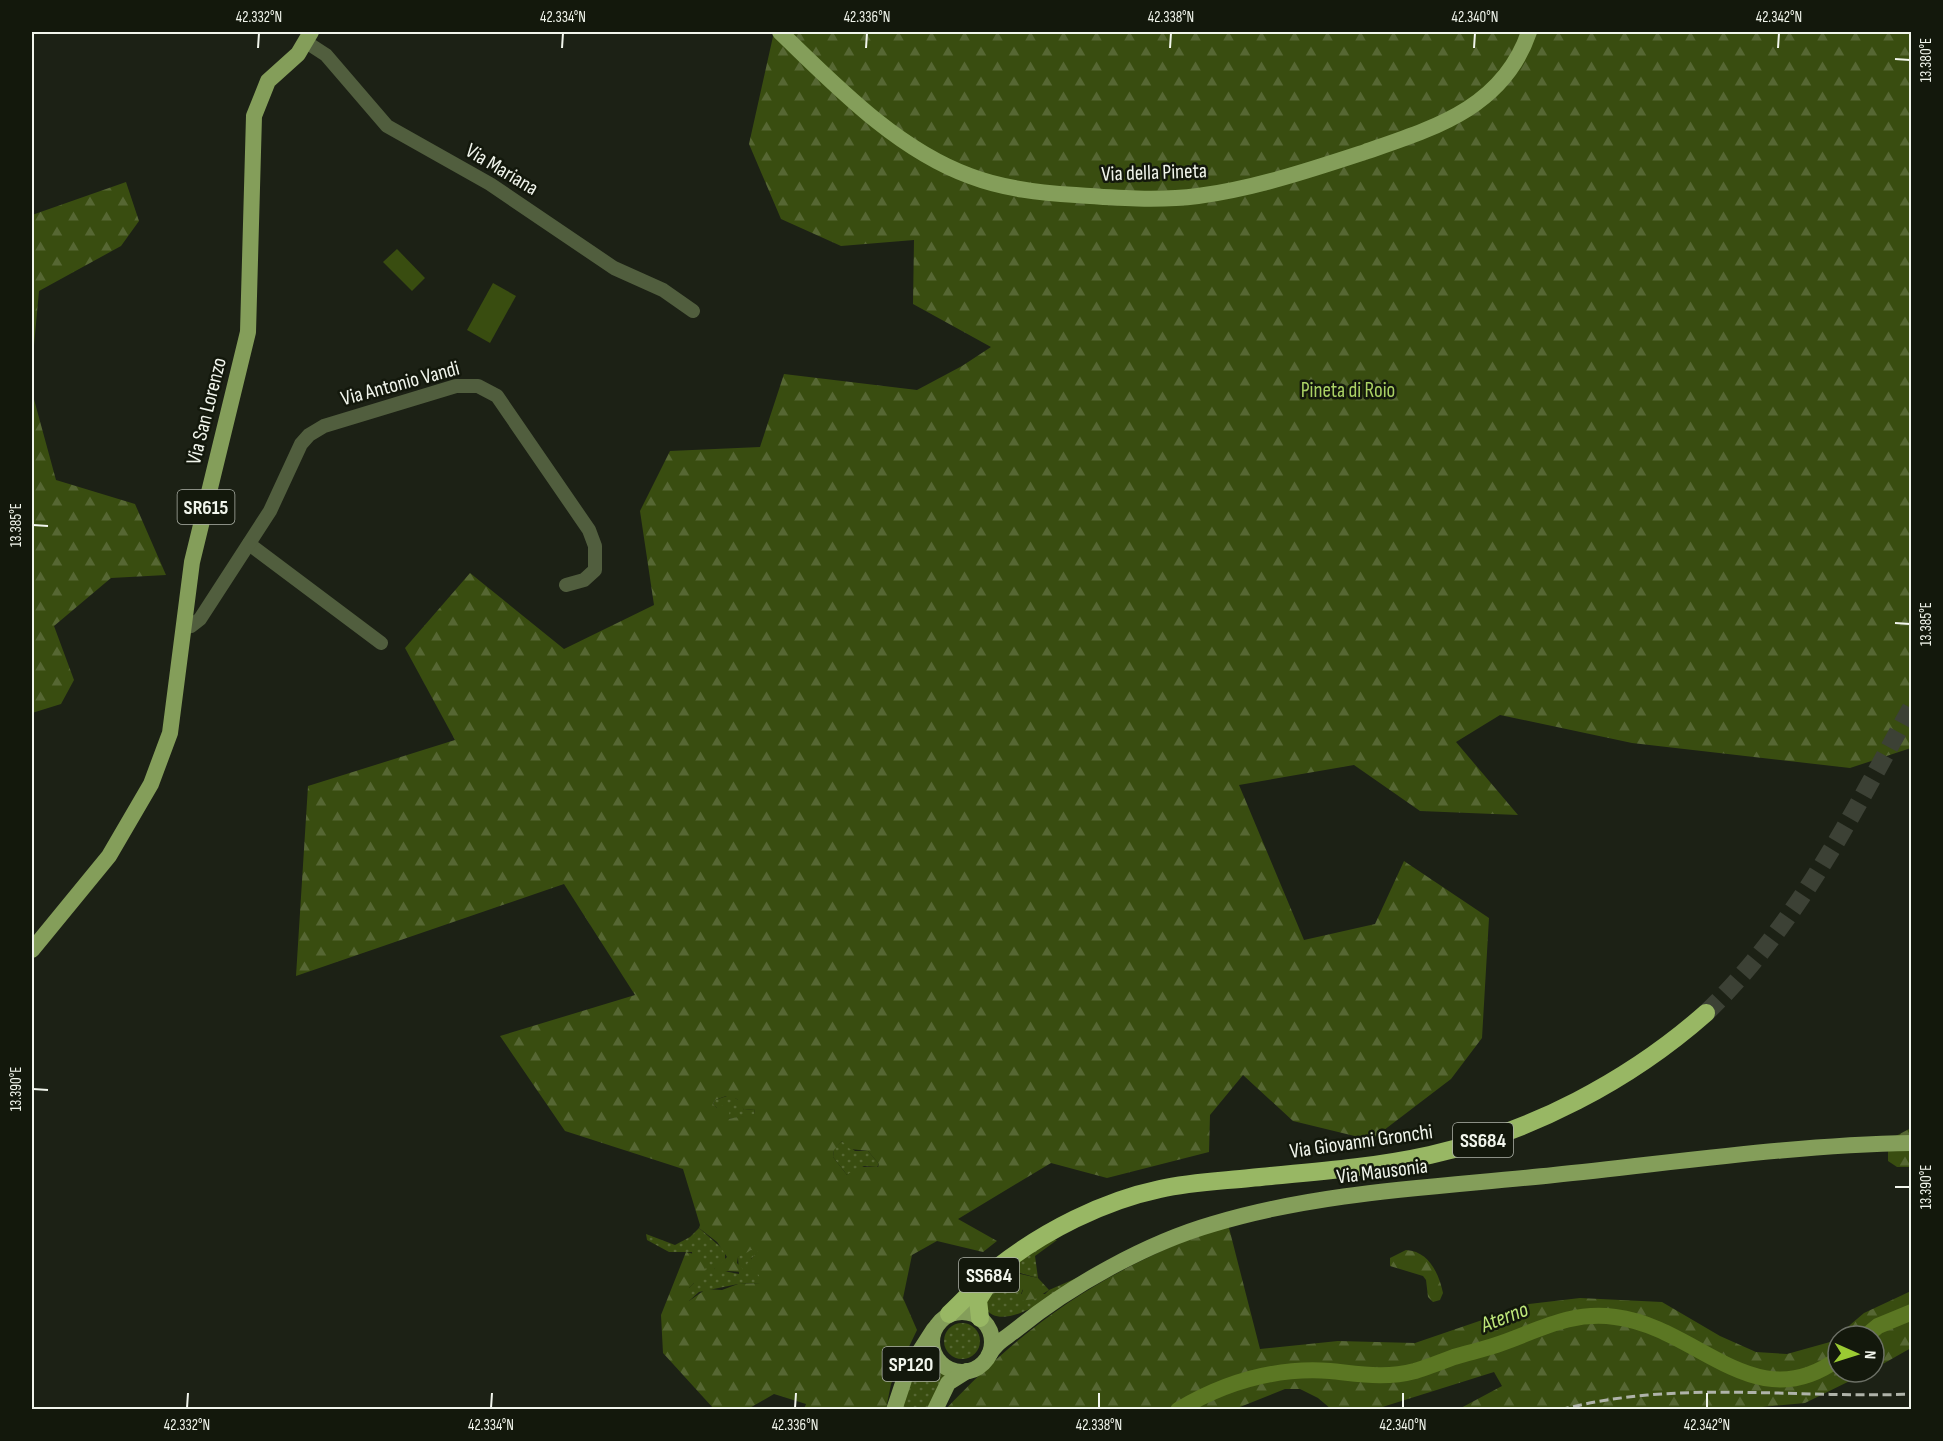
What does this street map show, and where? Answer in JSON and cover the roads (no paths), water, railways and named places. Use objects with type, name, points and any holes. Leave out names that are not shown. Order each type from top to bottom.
[{"type":"highway","name":"Via Giovanni Gronchi","points":[[944,1319],[994,1271],[1035,1243],[1097,1210],[1158,1189],[1363,1166],[1429,1155],[1496,1136],[1564,1107],[1620,1076],[1676,1038],[1706,1013]]},
{"type":"highway","name":"Via Giovanni Gronchi","points":[[983,1321],[978,1303],[984,1289],[1001,1270],[1035,1243]]},
{"type":"main road","name":"Via della Pineta","points":[[780,32],[829,78],[899,137],[935,160],[969,176],[1042,193],[1107,198],[1179,198],[1300,174],[1440,126],[1484,97],[1508,72],[1523,49],[1529,32]]},
{"type":"main road","name":"Via San Lorenzo","points":[[32,950],[108,856],[151,784],[170,733],[192,562],[248,332],[254,116],[268,81],[295,57],[309,36]]},
{"type":"main road","name":"Via Mausonia","points":[[989,1355],[996,1343],[1026,1320],[1101,1274],[1168,1241],[1212,1224],[1270,1210],[1388,1193],[1784,1149],[1911,1143]]},
{"type":"main road","points":[[965,1312],[983,1321],[992,1339],[989,1355],[980,1366],[967,1371],[949,1369],[936,1357],[932,1340],[944,1319],[965,1312]]},
{"type":"main road","name":"SP120","points":[[894,1410],[907,1371],[944,1319]]},
{"type":"main road","name":"Via Mausonia","points":[[983,1321],[1007,1328],[1026,1320]]},
{"type":"main road","name":"SP120","points":[[935,1410],[948,1383],[967,1371]]},
{"type":"street","name":"Via Mariana","points":[[309,36],[387,126],[490,184],[614,268],[663,290],[693,311]]},
{"type":"street","name":"Via Antonio Vandi","points":[[185,627],[191,626],[200,619],[273,504],[296,453],[316,430],[456,386],[478,386],[488,389],[504,406],[593,538],[596,570],[584,580],[566,585]]},
{"type":"street","points":[[249,544],[381,643]]},
{"type":"waterway","name":"Aterno","points":[[1883,1324],[1912,1312]]},
{"type":"waterway","name":"Aterno","points":[[1178,1410],[1232,1384],[1251,1378],[1310,1370],[1383,1375],[1404,1373],[1496,1345],[1557,1322],[1599,1316],[1645,1324],[1673,1336],[1726,1365],[1752,1375],[1779,1380],[1808,1375],[1826,1365]]},
{"type":"tunnel","points":[[1706,1013],[1739,979],[1795,906],[1844,828],[1912,706]]},
{"type":"railway","points":[[1560,1410],[1647,1395],[1735,1392],[1912,1394]]},
{"type":"park label","name":"Pineta di Roio","points":[[1348,390]]}]
